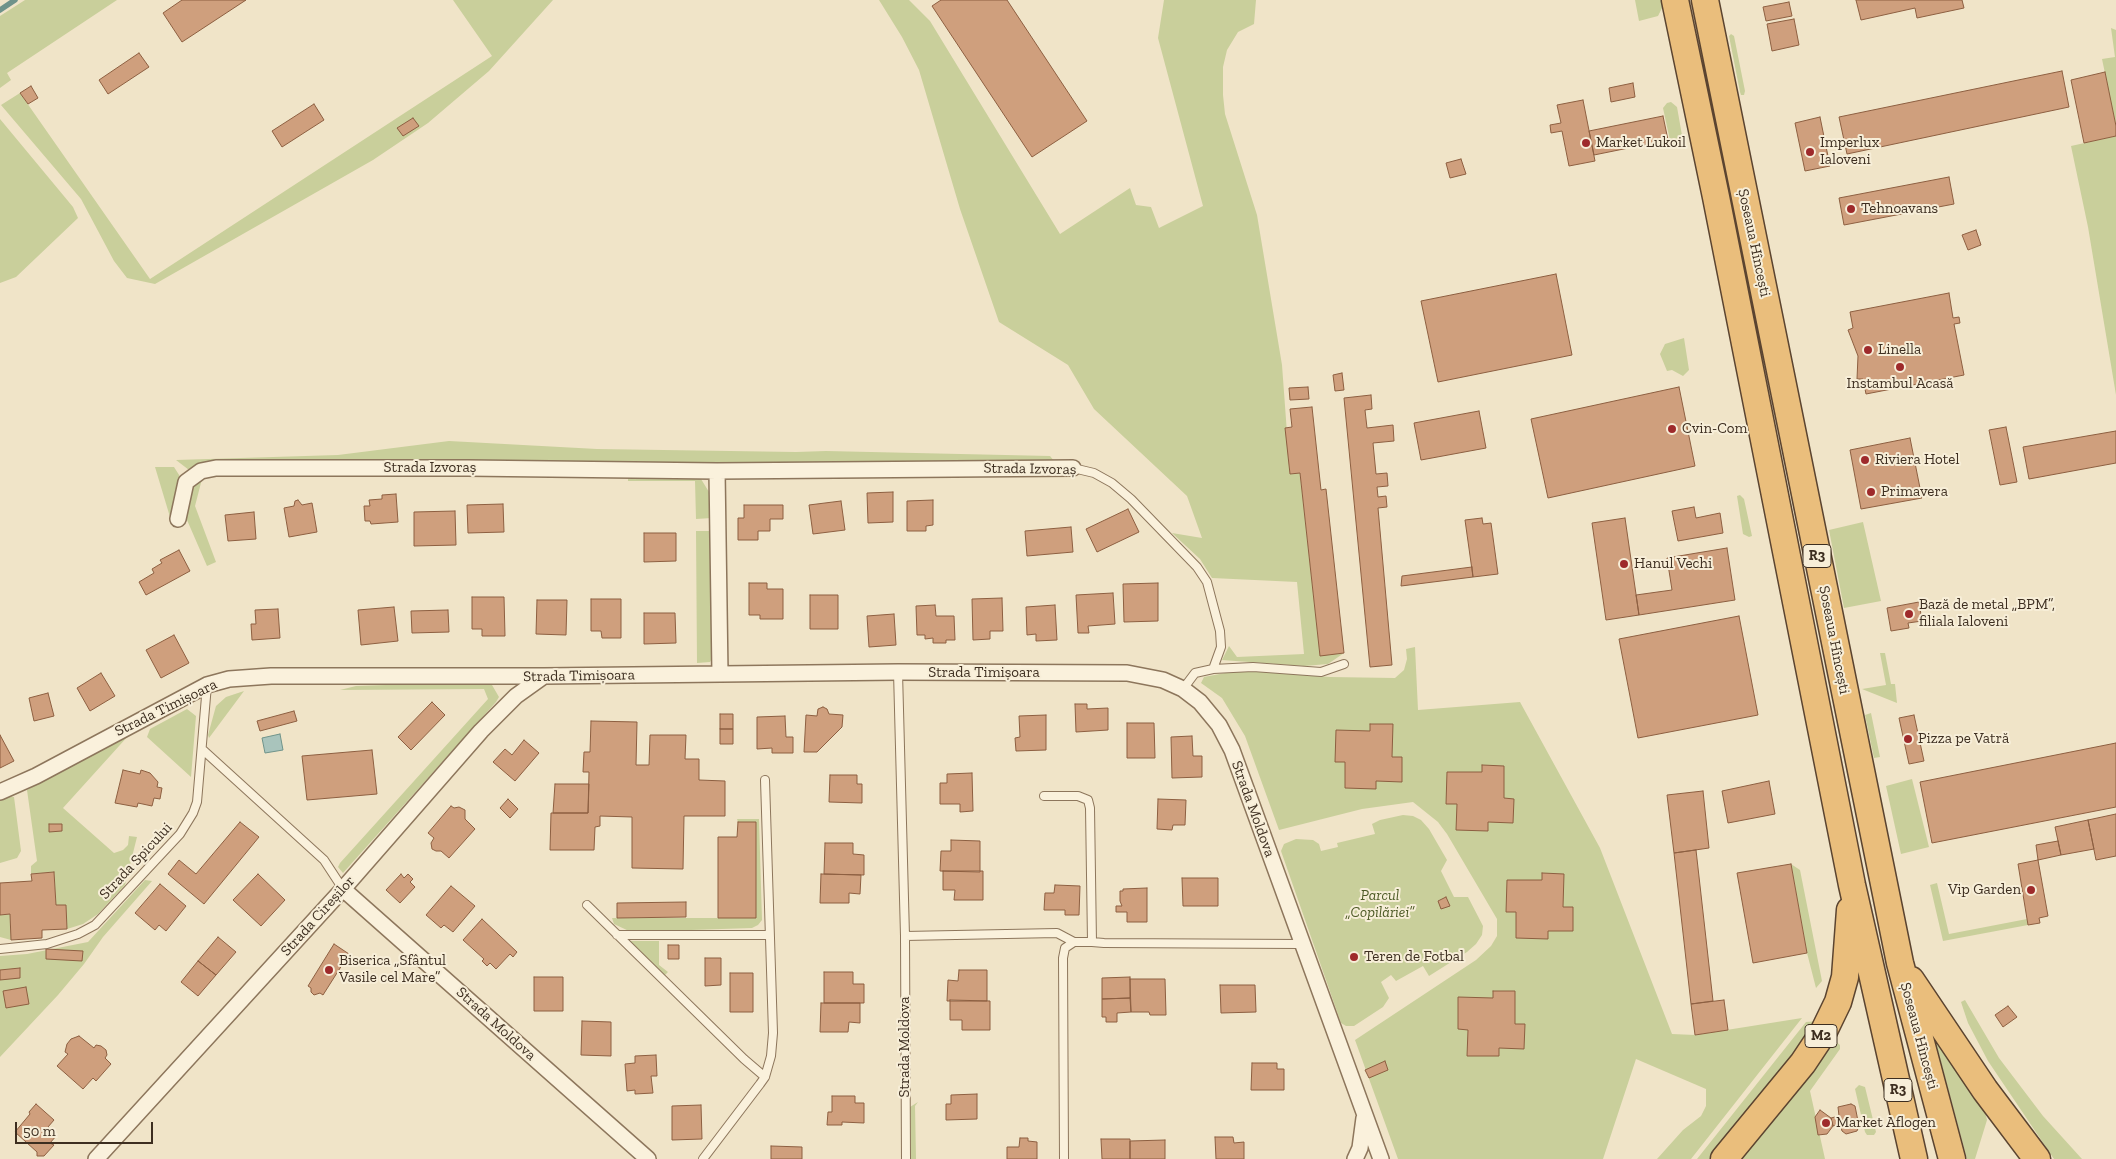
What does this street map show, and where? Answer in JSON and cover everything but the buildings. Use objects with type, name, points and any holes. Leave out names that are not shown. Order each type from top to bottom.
[{"type":"highway","name":"Șoseaua Hîncești","points":[[1675,0],[1703,132],[1852,884],[1914,1159]]},
{"type":"highway","name":"Șoseaua Hîncești","points":[[1705,0],[1900,963],[1952,1159]]},
{"type":"highway","name":"M2","points":[[1724,1159],[1803,1063],[1823,1033],[1838,1002],[1845,977],[1852,884]]},
{"type":"highway","points":[[1900,963],[1985,1090],[2037,1159]]},
{"type":"street","name":"Strada Izvoraș","points":[[178,519],[186,482],[200,471],[216,468],[467,468],[716,471],[1073,468]]},
{"type":"street","points":[[716,471],[720,674]]},
{"type":"street","name":"Strada Timișoara","points":[[0,792],[36,776],[207,685],[229,679],[271,676],[544,676],[898,672],[1127,674],[1163,680],[1182,689]]},
{"type":"street","name":"Strada Cireșilor","points":[[96,1159],[343,889],[481,731],[516,696],[544,676]]},
{"type":"street","name":"Strada Moldova","points":[[1182,689],[1200,702],[1219,725],[1232,750],[1364,1117],[1381,1159]]},
{"type":"street","name":"Strada Moldova","points":[[343,889],[648,1159]]},
{"type":"street","name":"Strada Moldova","points":[[1355,1159],[1360,1148],[1364,1117]]},
{"type":"lane","name":"Strada Izvoraș","points":[[1073,468],[1094,473],[1112,483],[1198,566],[1207,582],[1220,631],[1221,648],[1213,669]]},
{"type":"lane","points":[[1182,689],[1195,673],[1213,669],[1253,667],[1322,672],[1344,664]]},
{"type":"lane","name":"Strada Moldova","points":[[898,672],[905,936],[906,1159]]},
{"type":"lane","name":"Strada Spicului","points":[[0,949],[47,944],[78,934],[94,924],[180,834],[197,802],[203,750],[207,685]]},
{"type":"lane","points":[[203,750],[324,860],[343,889]]},
{"type":"lane","points":[[703,1159],[765,1077],[772,1056],[773,1034],[765,780]]},
{"type":"lane","points":[[1044,796],[1078,796],[1088,800],[1090,808],[1092,942]]},
{"type":"lane","points":[[587,905],[744,1059],[765,1077]]},
{"type":"lane","points":[[905,936],[1057,933],[1074,942],[1114,944],[1301,944]]},
{"type":"lane","points":[[617,934],[769,935]]},
{"type":"lane","points":[[1064,1159],[1062,958],[1065,948],[1074,942]]},
{"type":"green space","points":[[25,0],[117,0],[7,73],[11,80],[0,88],[0,16]]},
{"type":"green space","points":[[453,0],[553,0],[489,71],[428,123],[373,160],[155,284],[127,278],[114,261],[81,199],[1,105],[20,93],[150,279],[492,56]]},
{"type":"green space","points":[[879,0],[909,0],[930,21],[1060,234],[1130,188],[1136,205],[1151,207],[1159,228],[1203,206],[1158,38],[1164,0],[1256,0],[1254,24],[1238,32],[1227,50],[1223,67],[1225,114],[1257,215],[1282,365],[1290,474],[1300,473],[1320,655],[1344,653],[1328,664],[1304,666],[1222,660],[1229,646],[1237,657],[1304,654],[1297,582],[1212,578],[1200,559],[1172,533],[1202,538],[1187,496],[1094,409],[1068,365],[999,322],[960,209],[919,70],[902,37]]},
{"type":"green space","points":[[1635,0],[1663,0],[1664,4],[1658,16],[1639,21]]},
{"type":"green space","points":[[2111,28],[2116,30],[2116,126],[2102,59],[2115,57]]},
{"type":"green space","points":[[1731,34],[1734,36],[1745,91],[1744,95],[1741,95],[1740,92],[1729,36]]},
{"type":"green space","points":[[1671,102],[1677,107],[1683,141],[1682,146],[1678,148],[1671,145],[1663,108],[1667,103]]},
{"type":"green space","points":[[0,119],[73,207],[78,218],[16,277],[0,283]]},
{"type":"green space","points":[[2116,136],[2116,395],[2088,227],[2071,146]]},
{"type":"green space","points":[[1684,338],[1689,370],[1683,376],[1672,370],[1667,371],[1660,354],[1665,344]]},
{"type":"green space","points":[[449,441],[597,449],[826,451],[1050,456],[1055,462],[209,465],[189,470],[176,460],[338,455]]},
{"type":"green space","points":[[155,467],[174,467],[181,478],[174,517],[170,517]]},
{"type":"green space","points":[[628,474],[693,476],[701,479],[709,492],[712,518],[696,519],[695,481],[628,481]]},
{"type":"green space","points":[[202,479],[195,506],[216,562],[207,566],[187,520],[184,519],[192,484]]},
{"type":"green space","points":[[1740,495],[1744,499],[1752,536],[1749,537],[1743,534],[1737,496]]},
{"type":"green space","points":[[1863,522],[1881,601],[1844,608],[1829,530]]},
{"type":"green space","points":[[696,531],[712,531],[712,659],[710,662],[697,663]]},
{"type":"green space","points":[[1415,647],[1418,710],[1520,702],[1600,848],[1672,1034],[1695,1035],[1802,1018],[1691,1159],[1657,1159],[1683,1130],[1701,1116],[1706,1106],[1706,1089],[1636,1059],[1603,1159],[1398,1159],[1355,1040],[1476,960],[1491,946],[1497,936],[1497,919],[1447,834],[1438,822],[1413,802],[1362,809],[1279,830],[1245,736],[1222,698],[1201,683],[1204,677],[1230,672],[1254,671],[1330,677],[1395,678],[1404,670],[1407,659],[1406,649]]},
{"type":"green space","points":[[1880,653],[1885,653],[1891,684],[1895,684],[1897,703],[1862,689],[1886,685]]},
{"type":"green space","points":[[474,682],[492,685],[499,697],[496,702],[343,873],[338,867],[340,863],[488,699],[484,689],[340,690],[356,686]]},
{"type":"green space","points":[[244,691],[209,738],[208,735],[216,706],[226,697]]},
{"type":"green space","points":[[187,709],[196,716],[191,777],[147,737],[150,729]]},
{"type":"green space","points":[[1871,713],[1880,757],[1874,758],[1865,715]]},
{"type":"green space","points":[[130,731],[129,735],[63,808],[114,853],[123,850],[128,845],[129,836],[137,837],[125,885],[98,914],[83,924],[67,929],[66,905],[56,905],[54,872],[31,874],[31,866],[37,861],[27,790]]},
{"type":"green space","points":[[1912,779],[1929,847],[1901,854],[1886,786]]},
{"type":"green space","points":[[8,796],[14,797],[21,851],[17,858],[0,863],[0,800]]},
{"type":"green space","name":"Parcul „Copilăriei”","points":[[1403,815],[1413,816],[1421,820],[1429,829],[1447,860],[1441,871],[1454,897],[1468,897],[1483,926],[1482,935],[1467,952],[1429,976],[1423,966],[1396,981],[1391,975],[1381,982],[1389,998],[1383,1007],[1354,1026],[1346,1026],[1341,1023],[1281,851],[1284,844],[1296,839],[1313,840],[1319,844],[1321,851],[1338,847],[1337,843],[1375,834],[1372,824],[1380,820]]},
{"type":"green space","points":[[737,819],[759,819],[762,920],[758,925],[752,928],[631,932],[614,924],[612,918],[756,918],[756,823],[738,822]]},
{"type":"green space","points":[[1791,864],[1800,870],[1822,981],[1816,988],[1807,953]]},
{"type":"green space","points":[[145,880],[152,881],[103,937],[84,964],[58,995],[0,1057],[0,956],[27,954],[88,942]]},
{"type":"green space","points":[[1937,883],[1949,934],[2027,919],[2028,925],[1943,941],[1930,885]]},
{"type":"green space","points":[[10,914],[11,940],[0,937],[0,915]]},
{"type":"green space","points":[[629,941],[659,941],[659,965],[668,972],[665,975]]},
{"type":"green space","points":[[1965,1000],[1999,1058],[2043,1116],[2082,1159],[2054,1159],[1988,1061],[1968,1023],[1961,1002]]},
{"type":"green space","points":[[1929,1017],[1981,1096],[1987,1120],[1975,1159],[1967,1159]]},
{"type":"green space","points":[[1820,1021],[1712,1159],[1697,1159],[1806,1022]]},
{"type":"green space","points":[[1835,1041],[1840,1045],[1840,1049],[1810,1091],[1825,1159],[1735,1159],[1830,1043]]},
{"type":"green space","points":[[1859,1085],[1865,1087],[1876,1132],[1874,1135],[1867,1135],[1865,1132],[1855,1089]]},
{"type":"green space","points":[[918,1102],[915,1106],[916,1159],[911,1159],[910,1107]]},
{"type":"water","points":[[280,734],[283,750],[265,753],[262,738]]},
{"type":"waterway","points":[[0,10],[15,0]]},
{"type":"place","name":"Market Lukoil","points":[[1586,143]]},
{"type":"place","name":"Imperlux Ialoveni","points":[[1810,152]]},
{"type":"place","name":"Tehnoavans","points":[[1851,209]]},
{"type":"place","name":"Linella","points":[[1868,350]]},
{"type":"place","name":"Instambul Acasă","points":[[1900,367]]},
{"type":"place","name":"Cvin-Com","points":[[1672,429]]},
{"type":"place","name":"Riviera Hotel","points":[[1865,460]]},
{"type":"place","name":"Primavera","points":[[1871,492]]},
{"type":"place","name":"Hanul Vechi","points":[[1624,564]]},
{"type":"place","name":"Bază de metal „BPM”, filiala Ialoveni","points":[[1909,614]]},
{"type":"place","name":"Pizza pe Vatră","points":[[1908,739]]},
{"type":"place","name":"Vip Garden","points":[[2031,890]]},
{"type":"place","name":"Teren de Fotbal","points":[[1354,957]]},
{"type":"place","name":"Biserica „Sfântul Vasile cel Mare”","points":[[329,970]]},
{"type":"place","name":"Market Aflogen","points":[[1826,1123]]}]
